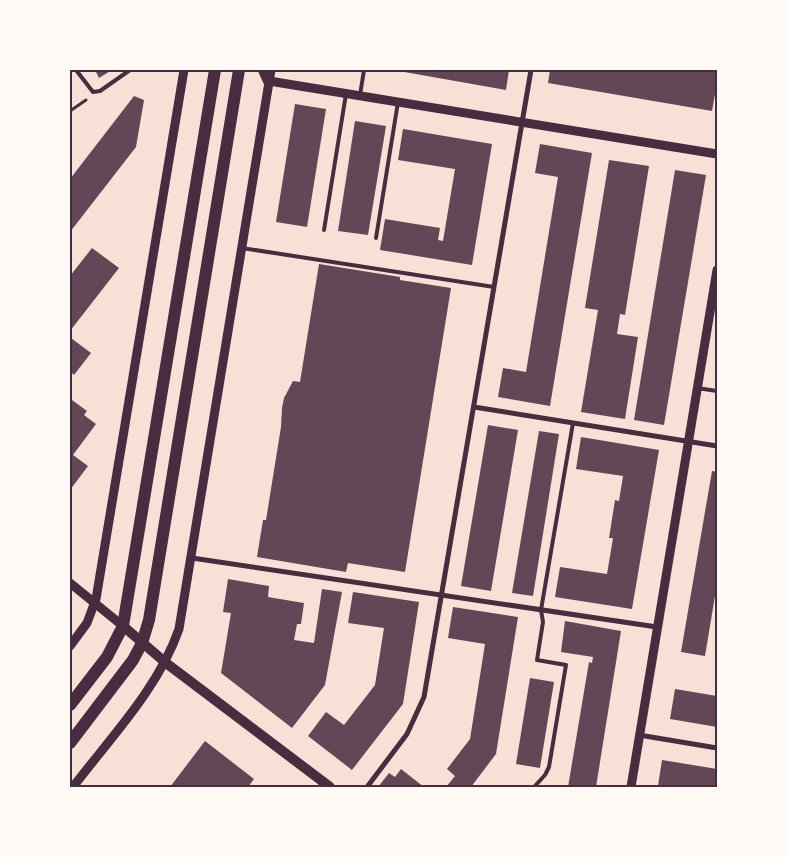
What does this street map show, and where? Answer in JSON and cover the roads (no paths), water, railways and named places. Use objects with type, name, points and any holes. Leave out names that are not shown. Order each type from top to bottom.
[{"type":"main road","points":[[70,705],[107,657],[123,626],[215,70]]},
{"type":"main road","points":[[70,743],[133,660],[142,643],[149,620],[239,70]]},
{"type":"main road","points":[[123,626],[166,663],[330,787]]},
{"type":"street","points":[[70,646],[87,623],[96,602],[184,70]]},
{"type":"street","points":[[366,787],[407,734],[420,710],[424,697],[531,70]]},
{"type":"street","points":[[74,787],[166,663],[179,629],[242,248],[268,74],[346,94],[717,154]]},
{"type":"street","points":[[630,787],[717,270]]},
{"type":"street","points":[[474,407],[717,446]]},
{"type":"street","points":[[192,558],[657,627]]},
{"type":"street","points":[[70,583],[96,602],[123,626]]},
{"type":"street","points":[[640,735],[717,748]]},
{"type":"lane","points":[[76,70],[92,92],[100,91],[130,70]]},
{"type":"lane","points":[[360,96],[364,70]]},
{"type":"lane","points":[[324,230],[346,94]]},
{"type":"lane","points":[[376,238],[398,102]]},
{"type":"lane","points":[[242,248],[494,287]]},
{"type":"lane","points":[[697,388],[717,391]]},
{"type":"lane","points":[[534,787],[549,768],[566,665],[538,660],[543,622],[541,610],[573,423]]}]
